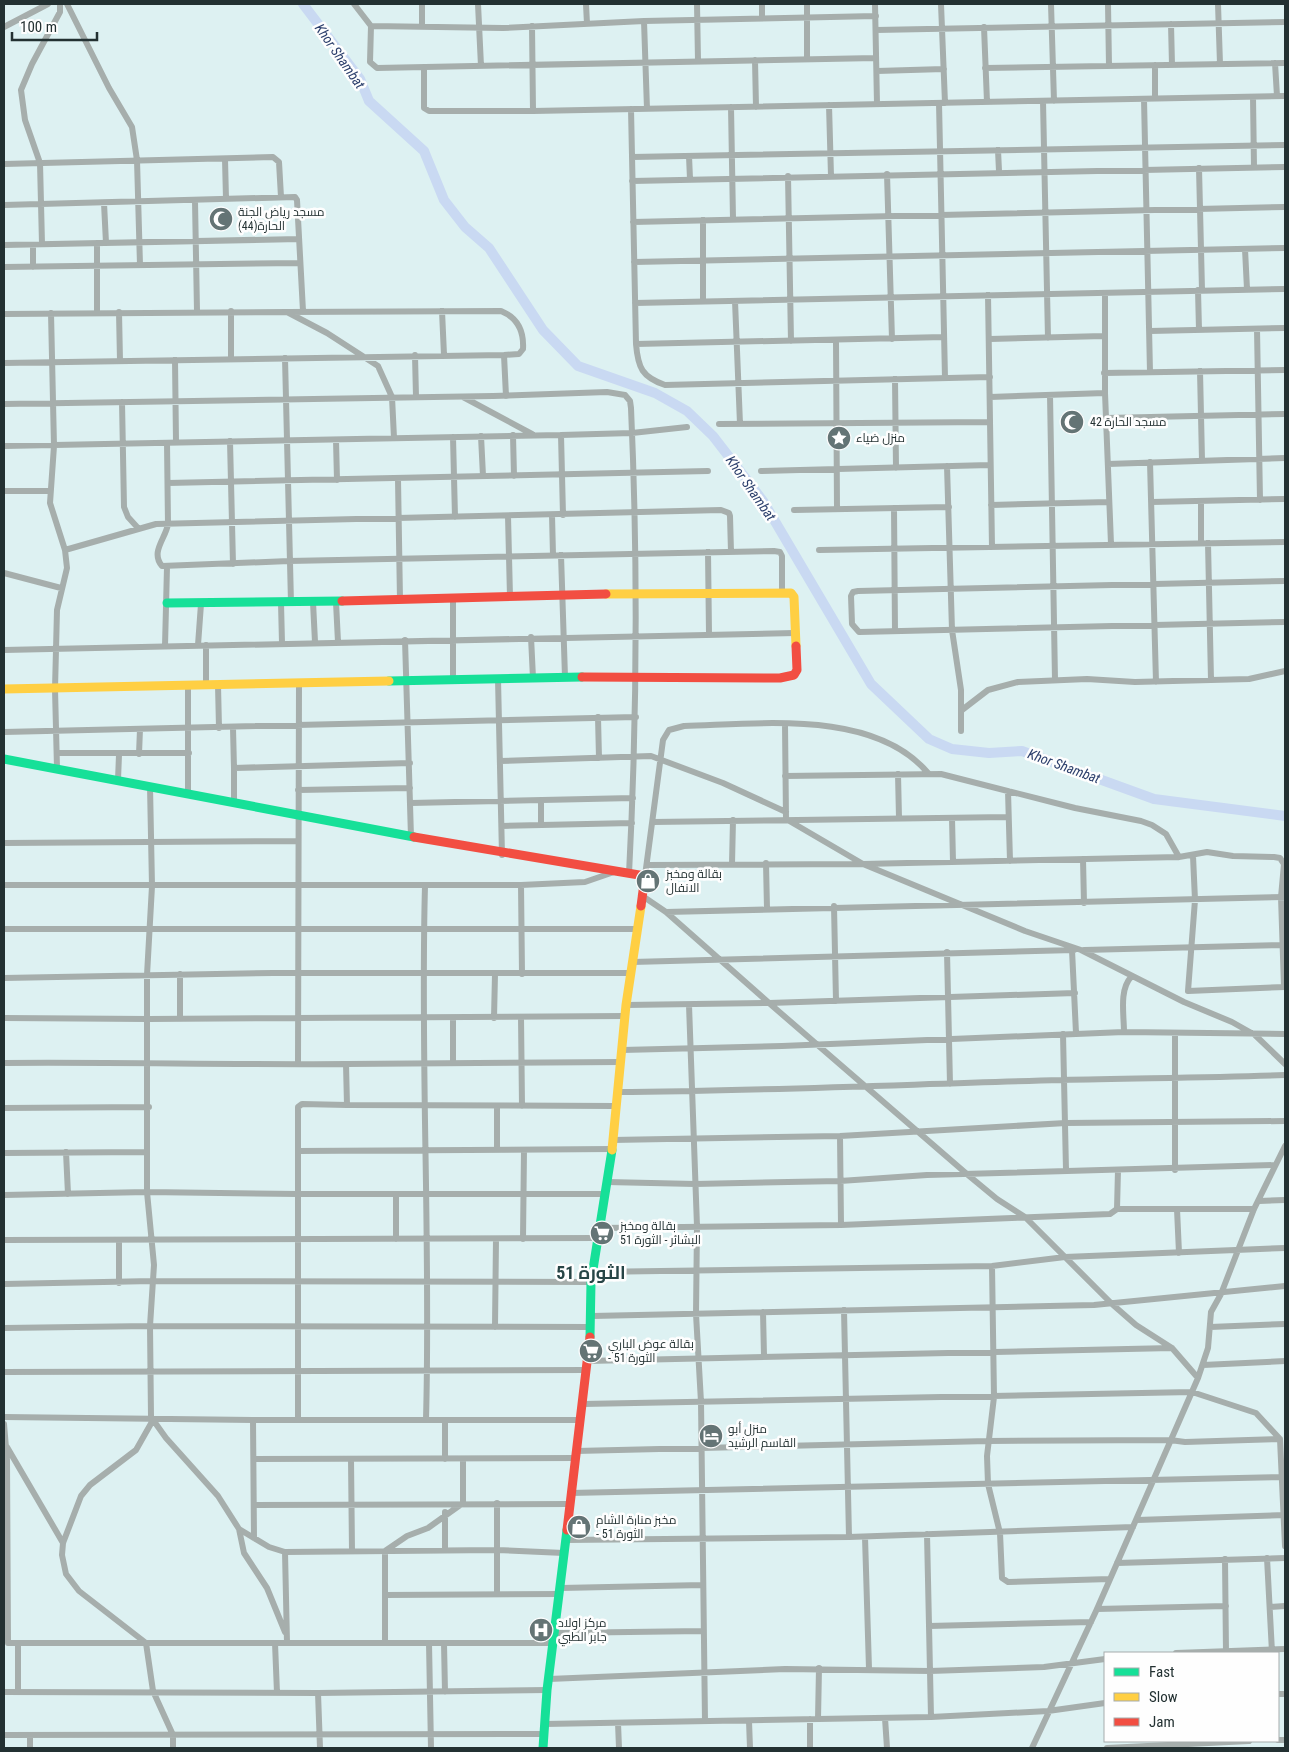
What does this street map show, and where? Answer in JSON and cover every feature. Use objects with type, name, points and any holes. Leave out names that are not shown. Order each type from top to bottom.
[{"type":"street","points":[[4,27],[48,4]]},
{"type":"street","points":[[42,244],[40,163],[25,120],[22,90],[32,64],[60,12],[60,4]]},
{"type":"street","points":[[67,4],[109,88],[130,120],[137,160],[140,265]]},
{"type":"street","points":[[354,4],[371,26],[370,58],[373,66],[424,67],[876,58]]},
{"type":"street","points":[[422,4],[422,26]]},
{"type":"street","points":[[478,4],[481,66]]},
{"type":"street","points":[[586,4],[586,24]]},
{"type":"street","points":[[696,4],[698,61]]},
{"type":"street","points":[[762,4],[762,18]]},
{"type":"street","points":[[807,4],[808,59]]},
{"type":"street","points":[[875,4],[877,104]]},
{"type":"street","points":[[941,4],[944,69],[940,151],[945,378]]},
{"type":"street","points":[[1051,4],[1054,100]]},
{"type":"street","points":[[1108,4],[1109,66]]},
{"type":"street","points":[[1218,4],[1220,64]]},
{"type":"street","points":[[371,26],[532,26],[644,21],[876,16]]},
{"type":"street","points":[[644,21],[647,109]]},
{"type":"street","points":[[876,30],[1285,22]]},
{"type":"street","points":[[1171,24],[1172,65]]},
{"type":"street","points":[[532,26],[533,111]]},
{"type":"street","points":[[984,27],[987,102]]},
{"type":"street","points":[[755,60],[756,107]]},
{"type":"street","points":[[1275,63],[1276,96]]},
{"type":"street","points":[[985,68],[1285,63]]},
{"type":"street","points":[[1155,65],[1156,98]]},
{"type":"street","points":[[424,67],[425,110],[533,111],[1285,96]]},
{"type":"street","points":[[876,71],[944,69]]},
{"type":"street","points":[[1253,96],[1254,167]]},
{"type":"street","points":[[1144,99],[1150,372]]},
{"type":"street","points":[[1043,101],[1048,338]]},
{"type":"street","points":[[829,105],[830,176]]},
{"type":"street","points":[[731,107],[734,219]]},
{"type":"street","points":[[631,109],[636,344],[640,367],[653,381],[665,385],[990,376]]},
{"type":"street","points":[[632,157],[1285,145]]},
{"type":"street","points":[[998,150],[999,171]]},
{"type":"street","points":[[689,156],[690,180]]},
{"type":"street","points":[[224,159],[226,199]]},
{"type":"street","points":[[4,164],[137,160],[277,159],[280,197]]},
{"type":"street","points":[[632,181],[999,171],[1285,166]]},
{"type":"street","points":[[1199,168],[1201,250],[1199,330]]},
{"type":"street","points":[[887,174],[892,339]]},
{"type":"street","points":[[788,176],[791,341]]},
{"type":"street","points":[[4,205],[293,197],[297,199],[303,312]]},
{"type":"street","points":[[195,201],[196,311]]},
{"type":"street","points":[[104,203],[106,243]]},
{"type":"street","points":[[633,222],[1146,212],[1285,207]]},
{"type":"street","points":[[703,220],[703,301]]},
{"type":"street","points":[[4,245],[299,239]]},
{"type":"street","points":[[97,243],[97,312]]},
{"type":"street","points":[[33,245],[33,267]]},
{"type":"street","points":[[634,262],[1285,248]]},
{"type":"street","points":[[1246,249],[1247,289]]},
{"type":"street","points":[[4,267],[300,263]]},
{"type":"street","points":[[635,303],[1285,289]]},
{"type":"street","points":[[1105,293],[1104,374],[1111,544]]},
{"type":"street","points":[[988,295],[992,547]]},
{"type":"street","points":[[735,300],[740,424]]},
{"type":"street","points":[[4,314],[491,310],[509,314],[521,330],[523,349],[519,354],[504,355],[4,364]]},
{"type":"street","points":[[231,311],[231,359]]},
{"type":"street","points":[[442,311],[444,355]]},
{"type":"street","points":[[119,312],[120,361]]},
{"type":"street","points":[[287,312],[328,333],[378,366],[392,397],[394,438]]},
{"type":"street","points":[[51,313],[54,446],[50,503],[65,550],[67,568],[57,605],[55,689],[58,768]]},
{"type":"street","points":[[1150,331],[1285,328]]},
{"type":"street","points":[[1257,329],[1260,500]]},
{"type":"street","points":[[990,339],[1104,336]]},
{"type":"street","points":[[636,344],[944,337]]},
{"type":"street","points":[[836,340],[838,424],[837,509]]},
{"type":"street","points":[[504,355],[506,396]]},
{"type":"street","points":[[415,356],[416,397]]},
{"type":"street","points":[[285,358],[291,603]]},
{"type":"street","points":[[175,360],[176,442]]},
{"type":"street","points":[[1104,374],[1285,370]]},
{"type":"street","points":[[1200,371],[1202,460]]},
{"type":"street","points":[[895,379],[896,468]]},
{"type":"street","points":[[4,404],[617,393],[625,396],[630,402],[632,433],[635,554],[636,717],[629,874]]},
{"type":"street","points":[[990,397],[1105,393]]},
{"type":"street","points":[[1050,395],[1055,680]]},
{"type":"street","points":[[462,396],[505,421],[535,435]]},
{"type":"street","points":[[122,402],[124,506],[128,517],[138,528]]},
{"type":"street","points":[[1106,418],[1285,414]]},
{"type":"street","points":[[719,424],[990,422]]},
{"type":"street","points":[[4,446],[632,433],[687,427]]},
{"type":"street","points":[[560,435],[563,515]]},
{"type":"street","points":[[481,436],[483,476]]},
{"type":"street","points":[[513,436],[514,476]]},
{"type":"street","points":[[453,437],[455,517]]},
{"type":"street","points":[[336,440],[337,480]]},
{"type":"street","points":[[230,442],[233,564]]},
{"type":"street","points":[[167,443],[168,524],[166,535],[159,545],[158,555],[159,563],[167,567],[289,561],[780,552],[782,593]]},
{"type":"street","points":[[1108,464],[1285,458]]},
{"type":"street","points":[[1150,462],[1154,544],[1156,682]]},
{"type":"street","points":[[947,466],[952,630],[962,710],[960,732]]},
{"type":"street","points":[[761,470],[990,466]]},
{"type":"street","points":[[168,483],[287,482],[708,471]]},
{"type":"street","points":[[398,479],[400,600]]},
{"type":"street","points":[[4,491],[50,491]]},
{"type":"street","points":[[1152,502],[1285,499]]},
{"type":"street","points":[[1201,501],[1208,583],[1211,680]]},
{"type":"street","points":[[991,505],[1109,502]]},
{"type":"street","points":[[794,510],[949,507]]},
{"type":"street","points":[[894,508],[896,631]]},
{"type":"street","points":[[65,550],[138,528],[168,524],[725,511],[730,516],[731,552]]},
{"type":"street","points":[[552,515],[553,555]]},
{"type":"street","points":[[508,516],[510,597]]},
{"type":"street","points":[[819,550],[1285,542]]},
{"type":"street","points":[[708,552],[709,634]]},
{"type":"street","points":[[561,555],[565,677]]},
{"type":"street","points":[[166,646],[167,567]]},
{"type":"street","points":[[4,574],[61,588]]},
{"type":"street","points":[[1285,580],[1154,585],[858,591],[853,592],[851,596],[852,624],[856,630],[952,630],[1054,626],[1285,622]]},
{"type":"street","points":[[4,689],[565,677],[787,678],[794,675],[797,670],[794,597],[791,593],[562,595],[291,603],[168,603]]},
{"type":"street","points":[[453,598],[453,680]]},
{"type":"street","points":[[313,602],[315,642]]},
{"type":"street","points":[[336,602],[338,642]]},
{"type":"street","points":[[280,603],[282,643]]},
{"type":"street","points":[[198,645],[201,604]]},
{"type":"street","points":[[4,650],[564,636],[795,633]]},
{"type":"street","points":[[531,637],[533,678]]},
{"type":"street","points":[[405,640],[412,837]]},
{"type":"street","points":[[206,645],[206,686]]},
{"type":"street","points":[[962,710],[975,698],[1001,686],[1018,682],[1055,680],[1156,682],[1249,679],[1285,671]]},
{"type":"street","points":[[498,679],[502,855]]},
{"type":"street","points":[[298,1064],[299,930],[297,841],[299,683]]},
{"type":"street","points":[[218,685],[219,728]]},
{"type":"street","points":[[188,686],[188,794]]},
{"type":"street","points":[[598,717],[600,758]]},
{"type":"street","points":[[4,732],[636,717]]},
{"type":"street","points":[[785,724],[786,815]]},
{"type":"street","points":[[543,1748],[547,1690],[561,1591],[570,1494],[583,1404],[592,1316],[592,1272],[601,1228],[612,1144],[626,1005],[644,876],[654,822],[664,734],[675,727],[785,724],[833,728],[872,735],[904,750],[928,773]]},
{"type":"street","points":[[233,728],[234,803]]},
{"type":"street","points":[[139,754],[140,729]]},
{"type":"street","points":[[58,753],[119,755],[189,753]]},
{"type":"street","points":[[118,780],[119,755]]},
{"type":"street","points":[[500,761],[634,757],[661,758],[786,815],[863,864],[959,904],[1082,950],[1184,1002],[1232,1022],[1255,1035],[1285,1064]]},
{"type":"street","points":[[4,759],[298,814],[502,855],[644,876]]},
{"type":"street","points":[[234,768],[410,763]]},
{"type":"street","points":[[898,774],[899,818]]},
{"type":"street","points":[[785,776],[941,774],[1152,825],[1166,834],[1179,856]]},
{"type":"street","points":[[150,786],[152,886],[147,975],[149,1107],[147,1192],[152,1240],[153,1281],[150,1326],[152,1419],[136,1450],[90,1485],[81,1496],[63,1543],[63,1564],[71,1583],[146,1643],[153,1691],[173,1735],[173,1748]]},
{"type":"street","points":[[298,790],[410,788]]},
{"type":"street","points":[[1008,790],[1010,861]]},
{"type":"street","points":[[411,803],[633,798]]},
{"type":"street","points":[[541,800],[541,825]]},
{"type":"street","points":[[654,822],[733,820],[786,815],[899,818],[1008,817]]},
{"type":"street","points":[[952,818],[953,862]]},
{"type":"street","points":[[732,864],[733,820]]},
{"type":"street","points":[[502,826],[632,823]]},
{"type":"street","points":[[4,843],[297,841]]},
{"type":"street","points":[[647,865],[1010,861],[1193,856],[1214,852],[1233,856],[1280,858],[1284,864],[1284,987],[1188,991]]},
{"type":"street","points":[[1184,1002],[1188,991],[1192,946],[1193,856]]},
{"type":"street","points":[[1083,859],[1084,903]]},
{"type":"street","points":[[766,863],[767,909]]},
{"type":"street","points":[[4,885],[522,885],[585,882],[614,872]]},
{"type":"street","points":[[522,885],[522,974]]},
{"type":"street","points":[[425,886],[424,1063],[428,1282],[426,1419]]},
{"type":"street","points":[[641,896],[666,912],[968,1175],[1025,1218],[1112,1304],[1136,1325],[1172,1348],[1198,1378]]},
{"type":"street","points":[[666,912],[834,906],[1084,903],[1283,897]]},
{"type":"street","points":[[834,906],[836,1000]]},
{"type":"street","points":[[4,929],[148,931],[636,929]]},
{"type":"street","points":[[632,962],[947,952],[1284,945]]},
{"type":"street","points":[[1072,950],[1076,1034]]},
{"type":"street","points":[[947,952],[950,1084]]},
{"type":"street","points":[[4,978],[298,973],[631,973]]},
{"type":"street","points":[[180,974],[180,1019]]},
{"type":"street","points":[[494,1018],[495,974]]},
{"type":"street","points":[[1124,1032],[1124,993],[1126,982],[1131,976]]},
{"type":"street","points":[[626,1005],[770,1003],[1075,993]]},
{"type":"street","points":[[689,1005],[697,1226],[696,1314],[701,1402],[705,1721]]},
{"type":"street","points":[[4,1018],[494,1018],[625,1016]]},
{"type":"street","points":[[522,1017],[522,1106]]},
{"type":"street","points":[[453,1018],[453,1063]]},
{"type":"street","points":[[622,1050],[1124,1032],[1285,1034]]},
{"type":"street","points":[[1063,1034],[1066,1170]]},
{"type":"street","points":[[1175,1034],[1176,1170]]},
{"type":"street","points":[[4,1063],[346,1064],[621,1062]]},
{"type":"street","points":[[346,1064],[346,1105]]},
{"type":"street","points":[[617,1092],[692,1092],[1064,1080],[1174,1080],[1285,1075]]},
{"type":"street","points":[[298,1418],[298,1107],[302,1104],[615,1106]]},
{"type":"street","points":[[497,1106],[497,1150]]},
{"type":"street","points":[[4,1108],[149,1107]]},
{"type":"street","points":[[298,1151],[524,1150],[694,1139],[840,1136],[1066,1123],[1285,1121]]},
{"type":"street","points":[[840,1136],[841,1225]]},
{"type":"street","points":[[1032,1748],[1137,1520],[1198,1378],[1203,1365],[1211,1312],[1254,1209],[1285,1146]]},
{"type":"street","points":[[523,1239],[524,1150]]},
{"type":"street","points":[[66,1152],[68,1194]]},
{"type":"street","points":[[4,1153],[147,1152]]},
{"type":"street","points":[[606,1182],[695,1184],[840,1181],[1066,1170],[1176,1170],[1275,1165]]},
{"type":"street","points":[[1117,1209],[1118,1170]]},
{"type":"street","points":[[4,1195],[147,1192],[396,1195],[605,1194]]},
{"type":"street","points":[[396,1195],[396,1239]]},
{"type":"street","points":[[1258,1201],[1285,1200]]},
{"type":"street","points":[[601,1228],[841,1225],[1110,1214],[1117,1209],[1254,1209]]},
{"type":"street","points":[[1177,1209],[1179,1253]]},
{"type":"street","points":[[4,1240],[598,1238]]},
{"type":"street","points":[[495,1327],[496,1239]]},
{"type":"street","points":[[119,1282],[120,1240]]},
{"type":"street","points":[[592,1272],[992,1266],[1065,1257],[1285,1248]]},
{"type":"street","points":[[992,1266],[991,1307],[994,1397],[988,1441],[988,1484],[1000,1533],[1002,1578],[1008,1582],[1110,1579]]},
{"type":"street","points":[[4,1284],[153,1281],[591,1282]]},
{"type":"street","points":[[592,1316],[1112,1304],[1285,1286]]},
{"type":"street","points":[[844,1310],[849,1537]]},
{"type":"street","points":[[763,1312],[764,1356]]},
{"type":"street","points":[[1210,1327],[1285,1324]]},
{"type":"street","points":[[4,1328],[150,1326],[590,1327]]},
{"type":"street","points":[[4,1372],[427,1370],[586,1366],[699,1358],[764,1356],[1172,1348]]},
{"type":"street","points":[[1203,1365],[1285,1361]]},
{"type":"street","points":[[583,1404],[1192,1392],[1256,1413],[1280,1439],[1285,1546]]},
{"type":"street","points":[[4,1417],[253,1420],[298,1418],[580,1420]]},
{"type":"street","points":[[152,1419],[166,1438],[218,1496],[239,1530],[244,1552],[267,1588],[287,1640]]},
{"type":"street","points":[[253,1420],[254,1538]]},
{"type":"street","points":[[445,1420],[445,1459]]},
{"type":"street","points":[[4,1424],[7,1445],[5,1460],[6,1643],[275,1643],[287,1640],[385,1643],[554,1643]]},
{"type":"street","points":[[254,1459],[463,1460],[575,1455],[701,1446],[988,1441],[1170,1440],[1185,1442],[1280,1439]]},
{"type":"street","points":[[7,1445],[63,1543]]},
{"type":"street","points":[[351,1459],[352,1551]]},
{"type":"street","points":[[463,1460],[463,1503]]},
{"type":"street","points":[[570,1494],[1283,1477]]},
{"type":"street","points":[[385,1551],[406,1536],[428,1528],[445,1514],[463,1503]]},
{"type":"street","points":[[497,1503],[497,1594]]},
{"type":"street","points":[[445,1504],[445,1550]]},
{"type":"street","points":[[254,1505],[569,1504]]},
{"type":"street","points":[[1137,1520],[1284,1515]]},
{"type":"street","points":[[566,1540],[865,1537],[1133,1527]]},
{"type":"street","points":[[239,1530],[269,1547],[285,1552],[497,1550],[564,1554]]},
{"type":"street","points":[[926,1534],[931,1717]]},
{"type":"street","points":[[865,1537],[869,1669]]},
{"type":"street","points":[[385,1551],[385,1643]]},
{"type":"street","points":[[285,1552],[287,1640]]},
{"type":"street","points":[[1267,1558],[1272,1651]]},
{"type":"street","points":[[1117,1563],[1285,1558]]},
{"type":"street","points":[[1225,1559],[1226,1652],[1285,1649]]},
{"type":"street","points":[[385,1595],[497,1594],[703,1585]]},
{"type":"street","points":[[1097,1609],[1226,1606]]},
{"type":"street","points":[[1270,1607],[1285,1606]]},
{"type":"street","points":[[929,1626],[1091,1622]]},
{"type":"street","points":[[555,1633],[703,1631]]},
{"type":"street","points":[[18,1643],[18,1692]]},
{"type":"street","points":[[275,1643],[277,1693]]},
{"type":"street","points":[[429,1643],[431,1748]]},
{"type":"street","points":[[444,1643],[444,1692]]},
{"type":"street","points":[[549,1679],[819,1668],[930,1671],[1071,1665],[1104,1659]]},
{"type":"street","points":[[818,1719],[819,1668]]},
{"type":"street","points":[[4,1692],[318,1693],[547,1690]]},
{"type":"street","points":[[318,1693],[320,1748]]},
{"type":"street","points":[[545,1724],[931,1717],[1048,1711],[1104,1703]]},
{"type":"street","points":[[885,1718],[886,1748]]},
{"type":"street","points":[[810,1719],[810,1748]]},
{"type":"street","points":[[749,1721],[750,1748]]},
{"type":"street","points":[[618,1723],[619,1748]]},
{"type":"street","points":[[30,1734],[30,1748]]},
{"type":"street","points":[[4,1735],[544,1734]]},
{"type":"street","points":[[1107,1748],[1212,1742]]},
{"type":"waterway","name":"Khor Shambat","points":[[303,4],[360,79],[369,101],[424,151],[444,200],[465,227],[489,248],[543,330],[578,366],[655,393],[687,411],[713,436],[763,501],[871,684],[929,739],[952,749],[989,753],[1022,751],[1154,799],[1285,816]]},
{"type":"traffic: fast","points":[[167,603],[342,601]]},
{"type":"traffic: fast","points":[[389,681],[582,677]]},
{"type":"traffic: fast","points":[[4,759],[414,837]]},
{"type":"traffic: fast","points":[[590,1337],[591,1282],[612,1150]]},
{"type":"traffic: fast","points":[[543,1748],[547,1690],[567,1530]]},
{"type":"traffic: slow","points":[[606,594],[791,593],[794,597],[796,646]]},
{"type":"traffic: slow","points":[[4,689],[389,681]]},
{"type":"traffic: slow","points":[[612,1150],[626,1005],[641,906]]},
{"type":"traffic: jam","points":[[342,601],[606,594]]},
{"type":"traffic: jam","points":[[582,677],[780,678],[794,675],[797,670],[796,646]]},
{"type":"traffic: jam","points":[[414,837],[645,876],[641,906]]},
{"type":"traffic: jam","points":[[567,1530],[590,1337]]},
{"type":"place","name":"مسجد رياض الجنة الحارة(44)","points":[[221,219]]},
{"type":"place","name":"مسجد الحارة 42","points":[[1072,422]]},
{"type":"place","name":"منزل ضياء","points":[[839,438]]},
{"type":"place","name":"بقالة ومخبز الانفال","points":[[648,881]]},
{"type":"place","name":"بقالة ومخبز البشائر - الثورة 51","points":[[602,1233]]},
{"type":"place","name":"بقالة عوض الباري - الثورة 51","points":[[591,1351]]},
{"type":"place","name":"منزل أبو القاسم الرشيد","points":[[711,1436]]},
{"type":"place","name":"مخبز منارة الشام - الثورة 51","points":[[579,1527]]},
{"type":"place","name":"مركز اولاد جابر الطبي","points":[[541,1630]]},
{"type":"district","name":"الثورة 51","points":[[591,1272]]}]
